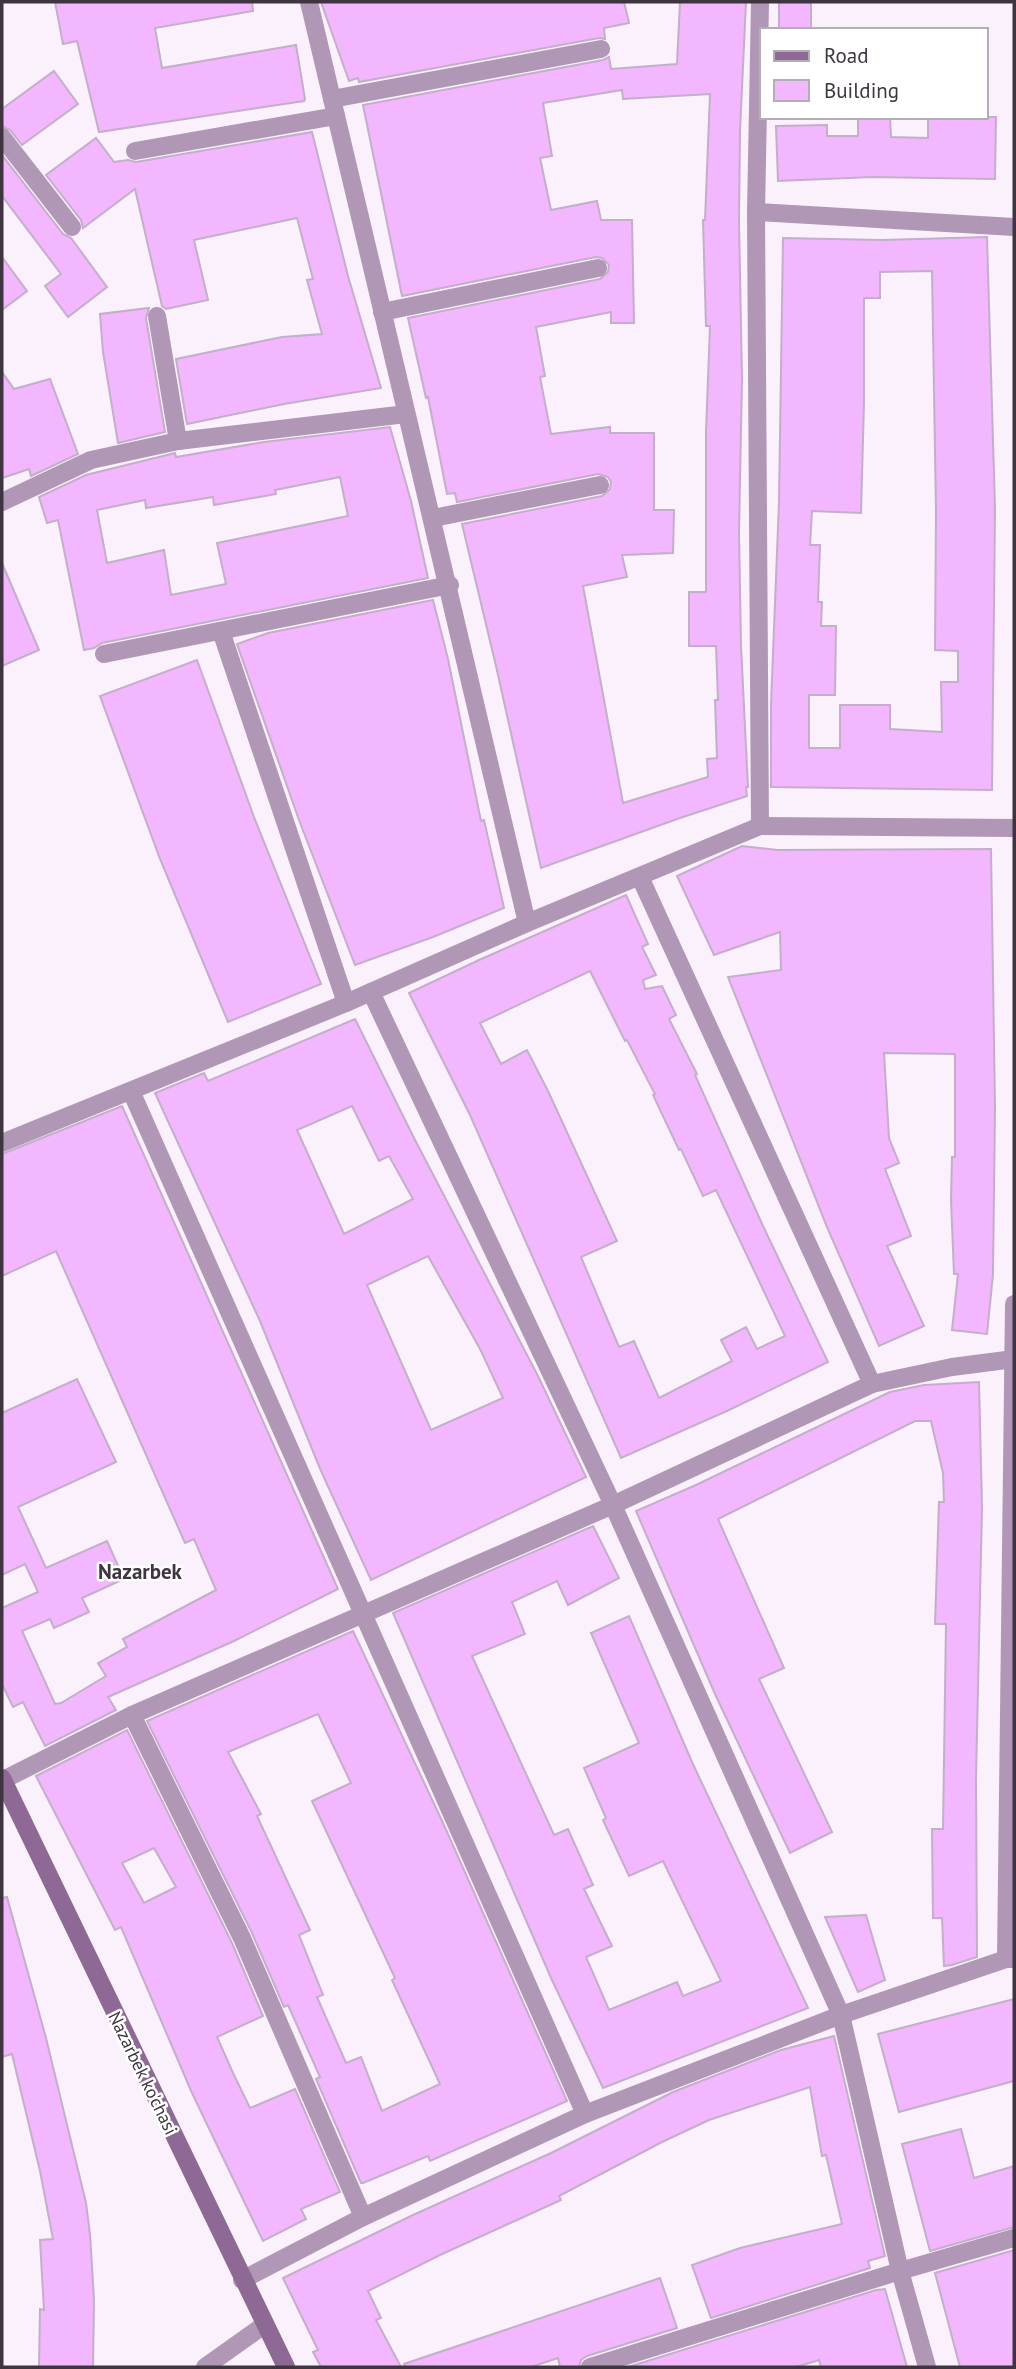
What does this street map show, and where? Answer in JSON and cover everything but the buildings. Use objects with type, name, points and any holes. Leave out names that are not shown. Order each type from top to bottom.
[{"type":"main road","name":"Nazarbek ko'chasi","points":[[2,1779],[286,2367]]},
{"type":"street","points":[[309,2],[406,414],[450,585],[527,923]]},
{"type":"street","points":[[760,2],[756,212],[761,826]]},
{"type":"street","points":[[135,151],[601,49]]},
{"type":"street","points":[[2,136],[72,227]]},
{"type":"street","points":[[756,212],[1014,227]]},
{"type":"street","points":[[382,312],[598,268]]},
{"type":"street","points":[[157,316],[178,440]]},
{"type":"street","points":[[2,502],[91,460],[178,440],[406,414]]},
{"type":"street","points":[[432,517],[600,485]]},
{"type":"street","points":[[104,654],[450,585]]},
{"type":"street","points":[[221,631],[346,1003]]},
{"type":"street","points":[[2,1143],[346,1003],[527,923],[761,826],[1014,828]]},
{"type":"street","points":[[640,877],[872,1384]]},
{"type":"street","points":[[371,992],[613,1505],[841,2015],[900,2271],[927,2367]]},
{"type":"street","points":[[131,1091],[585,2114]]},
{"type":"street","points":[[242,2280],[363,2217],[585,2114],[841,2015],[1010,1959],[1014,1304]]},
{"type":"street","points":[[2,1779],[132,1715],[613,1505],[872,1384],[952,1367],[1014,1359]]},
{"type":"street","points":[[132,1715],[242,1938],[363,2217]]},
{"type":"street","points":[[590,2367],[1014,2238]]},
{"type":"street","points":[[205,2367],[264,2325]]},
{"type":"district","name":"Nazarbek","points":[[140,1571]]}]
